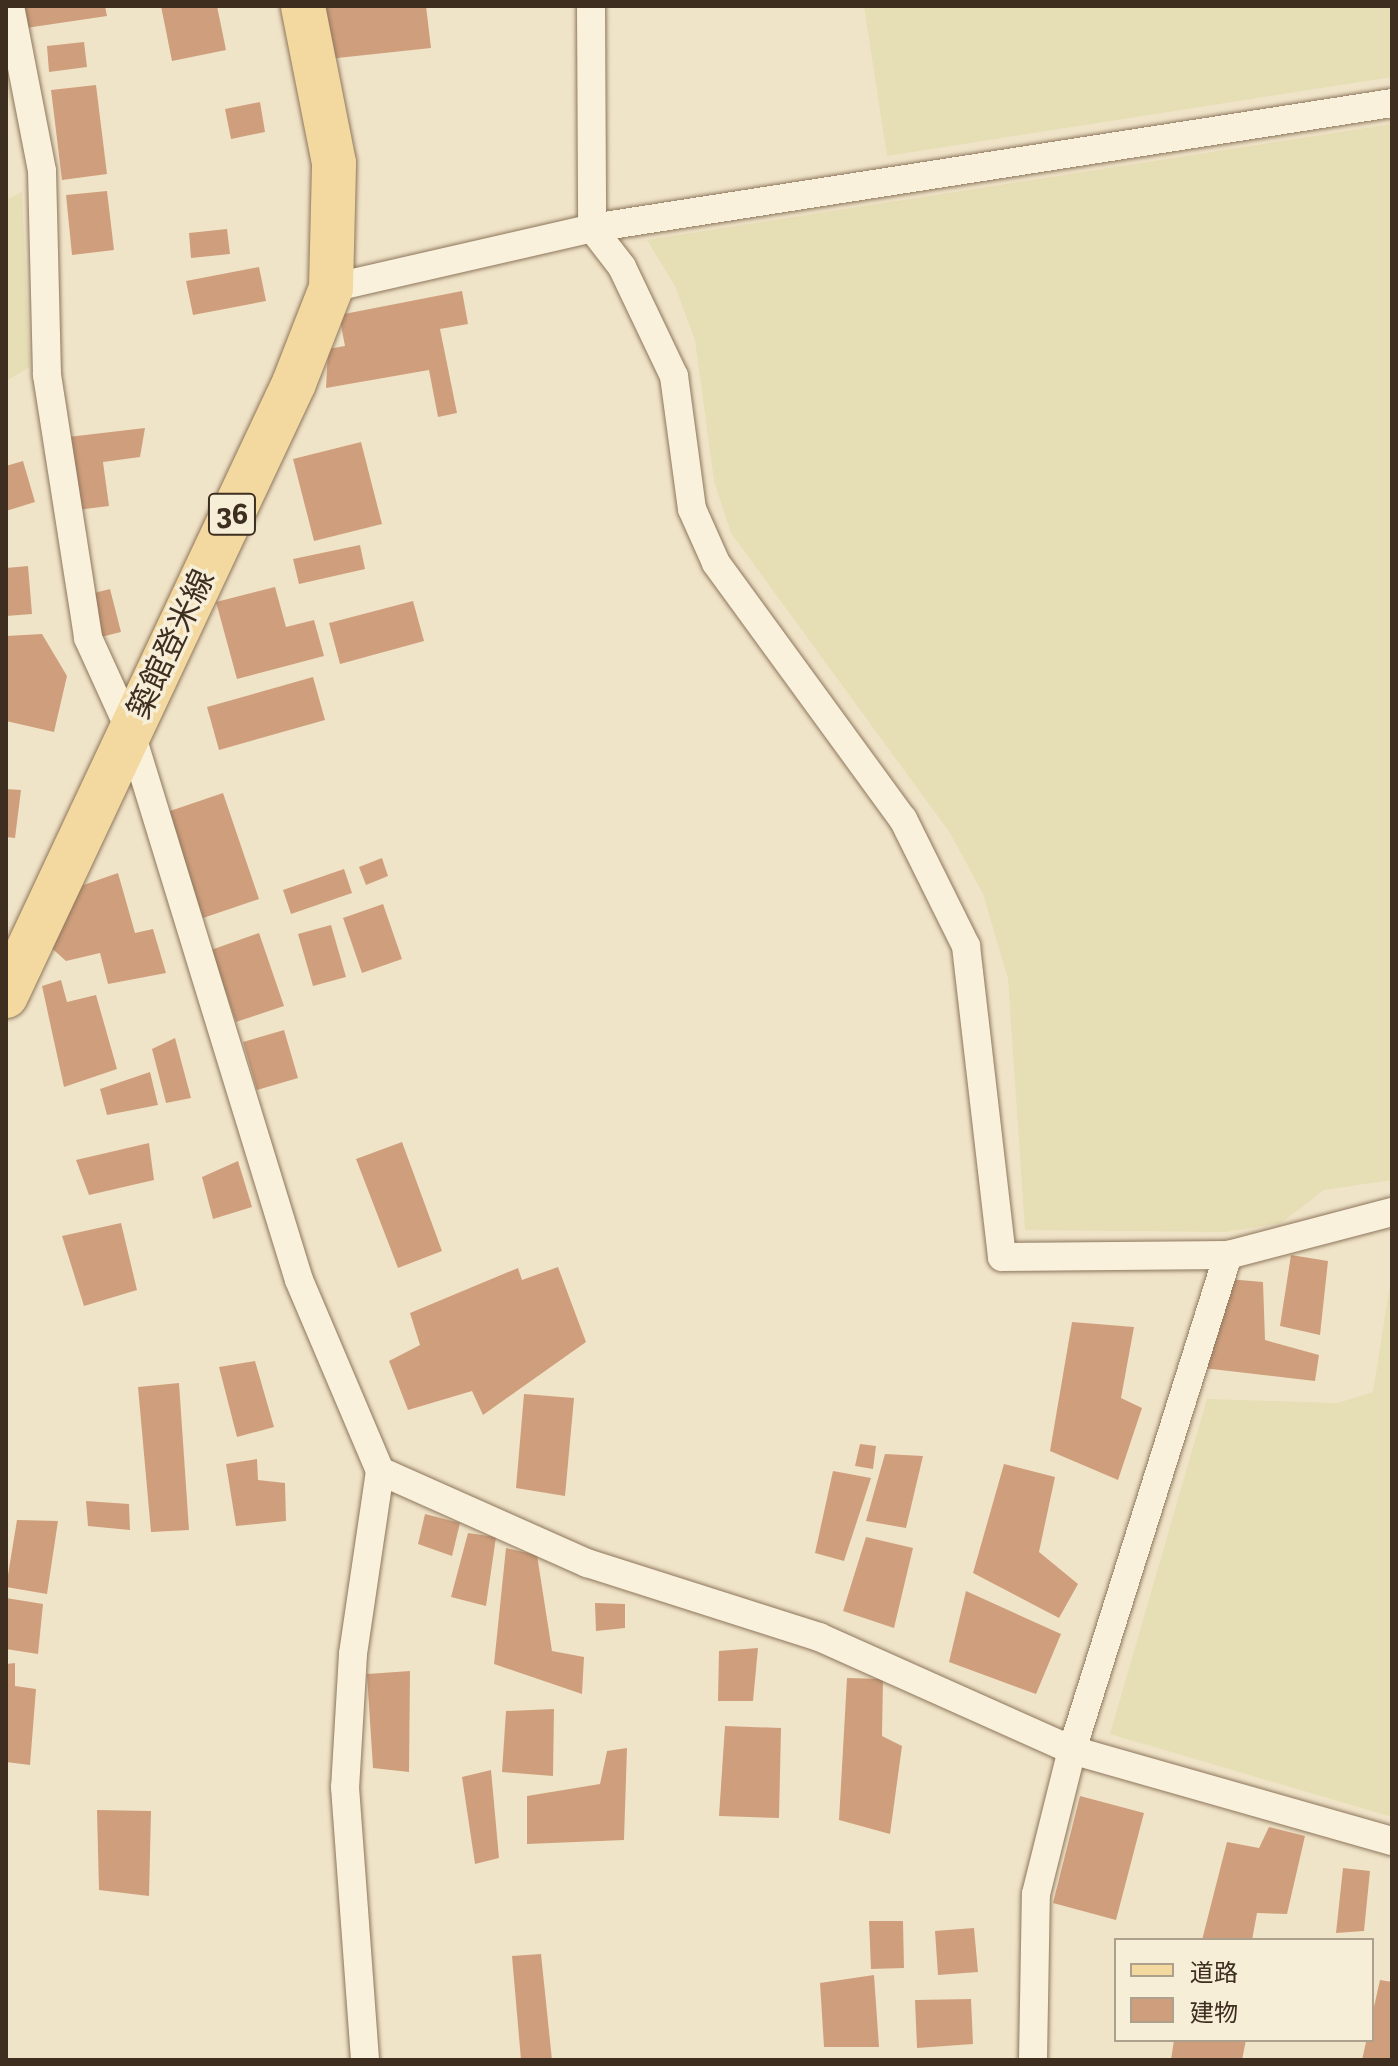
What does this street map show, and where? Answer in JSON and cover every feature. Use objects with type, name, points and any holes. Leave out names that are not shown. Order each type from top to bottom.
[{"type":"main road","name":"築館登米線","points":[[6,996],[294,383],[331,288],[334,163],[303,6]]},
{"type":"street","points":[[10,6],[42,171],[47,375],[72,561],[88,638],[130,730],[299,1280],[380,1471],[353,1654],[345,1787],[365,2060]]},
{"type":"street","points":[[591,6],[592,228],[622,267],[674,376],[692,509],[716,563],[903,819],[966,946],[1002,1257],[1228,1255],[1392,1212]]},
{"type":"street","points":[[331,288],[592,228],[1392,103]]},
{"type":"street","points":[[1033,2060],[1036,1894],[1072,1750],[1228,1255]]},
{"type":"street","points":[[380,1471],[587,1563],[819,1637],[1072,1750],[1392,1841]]},
{"type":"shaded area","points":[[864,6],[1392,6],[1392,77],[887,156]]},
{"type":"shaded area","points":[[1392,124],[1392,1180],[1324,1190],[1281,1223],[1226,1232],[1025,1230],[1008,979],[983,894],[950,833],[731,533],[714,481],[695,340],[675,286],[647,240]]},
{"type":"shaded area","points":[[22,192],[30,367],[6,381],[6,200]]},
{"type":"shaded area","points":[[1392,1272],[1392,1817],[1110,1734],[1207,1399],[1338,1403],[1373,1392]]},
{"type":"building","points":[[22,6],[105,6],[107,16],[26,28]]},
{"type":"building","points":[[161,6],[217,6],[226,50],[172,61]]},
{"type":"building","points":[[322,6],[426,6],[431,48],[328,59]]},
{"type":"building","points":[[84,42],[87,67],[49,72],[47,46]]},
{"type":"building","points":[[96,85],[107,174],[62,180],[51,90]]},
{"type":"building","points":[[260,102],[265,132],[231,139],[225,109]]},
{"type":"building","points":[[107,191],[114,250],[72,255],[66,195]]},
{"type":"building","points":[[227,229],[230,254],[191,258],[189,233]]},
{"type":"building","points":[[259,267],[266,301],[193,315],[186,281]]},
{"type":"building","points":[[462,291],[468,324],[440,329],[457,413],[438,417],[429,370],[326,388],[328,349],[345,346],[339,315]]},
{"type":"building","points":[[145,428],[140,457],[103,462],[109,506],[77,510],[68,437]]},
{"type":"building","points":[[361,442],[382,524],[314,541],[293,459]]},
{"type":"building","points":[[23,461],[35,502],[6,511],[6,466]]},
{"type":"building","points":[[360,545],[365,569],[299,584],[293,559]]},
{"type":"building","points":[[28,566],[32,614],[6,616],[6,568]]},
{"type":"building","points":[[275,587],[286,627],[314,620],[324,656],[237,679],[216,602]]},
{"type":"building","points":[[110,589],[121,632],[97,638],[86,595]]},
{"type":"building","points":[[413,601],[424,641],[340,664],[329,623]]},
{"type":"building","points":[[42,634],[67,676],[54,732],[6,721],[6,636]]},
{"type":"building","points":[[313,677],[325,720],[219,750],[207,707]]},
{"type":"building","points":[[6,789],[21,790],[15,838],[6,837]]},
{"type":"building","points":[[223,793],[259,899],[203,918],[167,812]]},
{"type":"building","points":[[382,858],[388,876],[366,885],[359,867]]},
{"type":"building","points":[[344,869],[352,893],[291,914],[283,890]]},
{"type":"building","points":[[118,873],[135,933],[153,929],[166,973],[108,984],[100,953],[66,961],[46,943],[72,889]]},
{"type":"building","points":[[383,904],[402,959],[362,973],[343,918]]},
{"type":"building","points":[[331,925],[346,977],[313,986],[298,934]]},
{"type":"building","points":[[259,933],[284,1006],[236,1022],[211,950]]},
{"type":"building","points":[[61,980],[67,1002],[96,995],[117,1069],[64,1087],[42,986]]},
{"type":"building","points":[[284,1030],[298,1078],[257,1090],[243,1042]]},
{"type":"building","points":[[175,1038],[191,1098],[166,1103],[152,1049]]},
{"type":"building","points":[[150,1072],[158,1105],[107,1115],[100,1089]]},
{"type":"building","points":[[402,1142],[442,1251],[398,1268],[356,1159]]},
{"type":"building","points":[[149,1143],[154,1180],[89,1195],[76,1160]]},
{"type":"building","points":[[238,1161],[252,1207],[213,1219],[202,1177]]},
{"type":"building","points":[[121,1223],[137,1290],[84,1306],[62,1236]]},
{"type":"building","points":[[1291,1255],[1328,1261],[1320,1335],[1280,1326]]},
{"type":"building","points":[[558,1267],[586,1342],[483,1415],[472,1391],[408,1410],[389,1361],[420,1345],[410,1313],[518,1268],[522,1280]]},
{"type":"building","points":[[1228,1279],[1263,1282],[1265,1340],[1319,1355],[1315,1381],[1203,1368]]},
{"type":"building","points":[[1072,1322],[1134,1327],[1121,1398],[1142,1408],[1118,1480],[1050,1451]]},
{"type":"building","points":[[255,1361],[274,1427],[237,1437],[219,1367]]},
{"type":"building","points":[[179,1383],[189,1530],[151,1532],[138,1387]]},
{"type":"building","points":[[524,1394],[574,1398],[565,1496],[516,1488]]},
{"type":"building","points":[[860,1444],[876,1446],[873,1469],[855,1466]]},
{"type":"building","points":[[885,1454],[923,1456],[906,1528],[866,1521]]},
{"type":"building","points":[[257,1459],[258,1480],[285,1483],[286,1521],[236,1526],[226,1464]]},
{"type":"building","points":[[1004,1464],[1055,1477],[1039,1552],[1078,1584],[1059,1618],[973,1573]]},
{"type":"building","points":[[833,1471],[871,1478],[844,1561],[815,1553]]},
{"type":"building","points":[[86,1501],[129,1504],[130,1530],[88,1526]]},
{"type":"building","points":[[425,1514],[460,1523],[452,1556],[418,1544]]},
{"type":"building","points":[[17,1520],[58,1521],[47,1594],[6,1587]]},
{"type":"building","points":[[468,1533],[496,1537],[486,1606],[451,1597]]},
{"type":"building","points":[[866,1537],[913,1548],[894,1628],[843,1611]]},
{"type":"building","points":[[506,1548],[537,1555],[552,1651],[584,1657],[582,1694],[494,1664]]},
{"type":"building","points":[[966,1591],[1061,1634],[1036,1694],[949,1662]]},
{"type":"building","points":[[6,1598],[43,1604],[38,1654],[6,1649]]},
{"type":"building","points":[[595,1603],[625,1604],[625,1628],[596,1631]]},
{"type":"building","points":[[758,1648],[753,1701],[718,1701],[719,1651]]},
{"type":"building","points":[[15,1663],[15,1686],[36,1689],[30,1765],[6,1762],[6,1664]]},
{"type":"building","points":[[410,1671],[409,1772],[373,1768],[367,1674]]},
{"type":"building","points":[[847,1678],[883,1679],[882,1736],[902,1746],[890,1834],[839,1820]]},
{"type":"building","points":[[554,1709],[553,1776],[502,1772],[506,1711]]},
{"type":"building","points":[[725,1726],[781,1728],[779,1818],[719,1816]]},
{"type":"building","points":[[627,1748],[624,1840],[527,1844],[527,1796],[600,1784],[607,1751]]},
{"type":"building","points":[[491,1770],[499,1858],[475,1864],[462,1777]]},
{"type":"building","points":[[1080,1796],[1144,1813],[1116,1920],[1053,1903]]},
{"type":"building","points":[[97,1810],[151,1811],[149,1896],[99,1890]]},
{"type":"building","points":[[1269,1827],[1305,1836],[1287,1914],[1257,1913],[1252,1938],[1203,1938],[1227,1842],[1259,1848]]},
{"type":"building","points":[[1343,1868],[1370,1871],[1364,1931],[1336,1933]]},
{"type":"building","points":[[869,1921],[903,1921],[904,1968],[871,1969]]},
{"type":"building","points":[[974,1928],[978,1972],[938,1975],[935,1931]]},
{"type":"building","points":[[541,1954],[552,2060],[521,2060],[512,1956]]},
{"type":"building","points":[[874,1975],[879,2047],[824,2047],[820,1983]]},
{"type":"building","points":[[1380,1980],[1392,1982],[1392,2060],[1362,2060],[1366,2042],[1374,2042],[1374,2007]]},
{"type":"building","points":[[971,1999],[973,2044],[917,2048],[915,2000]]},
{"type":"building","points":[[1174,2042],[1246,2042],[1242,2060],[1171,2060]]}]
